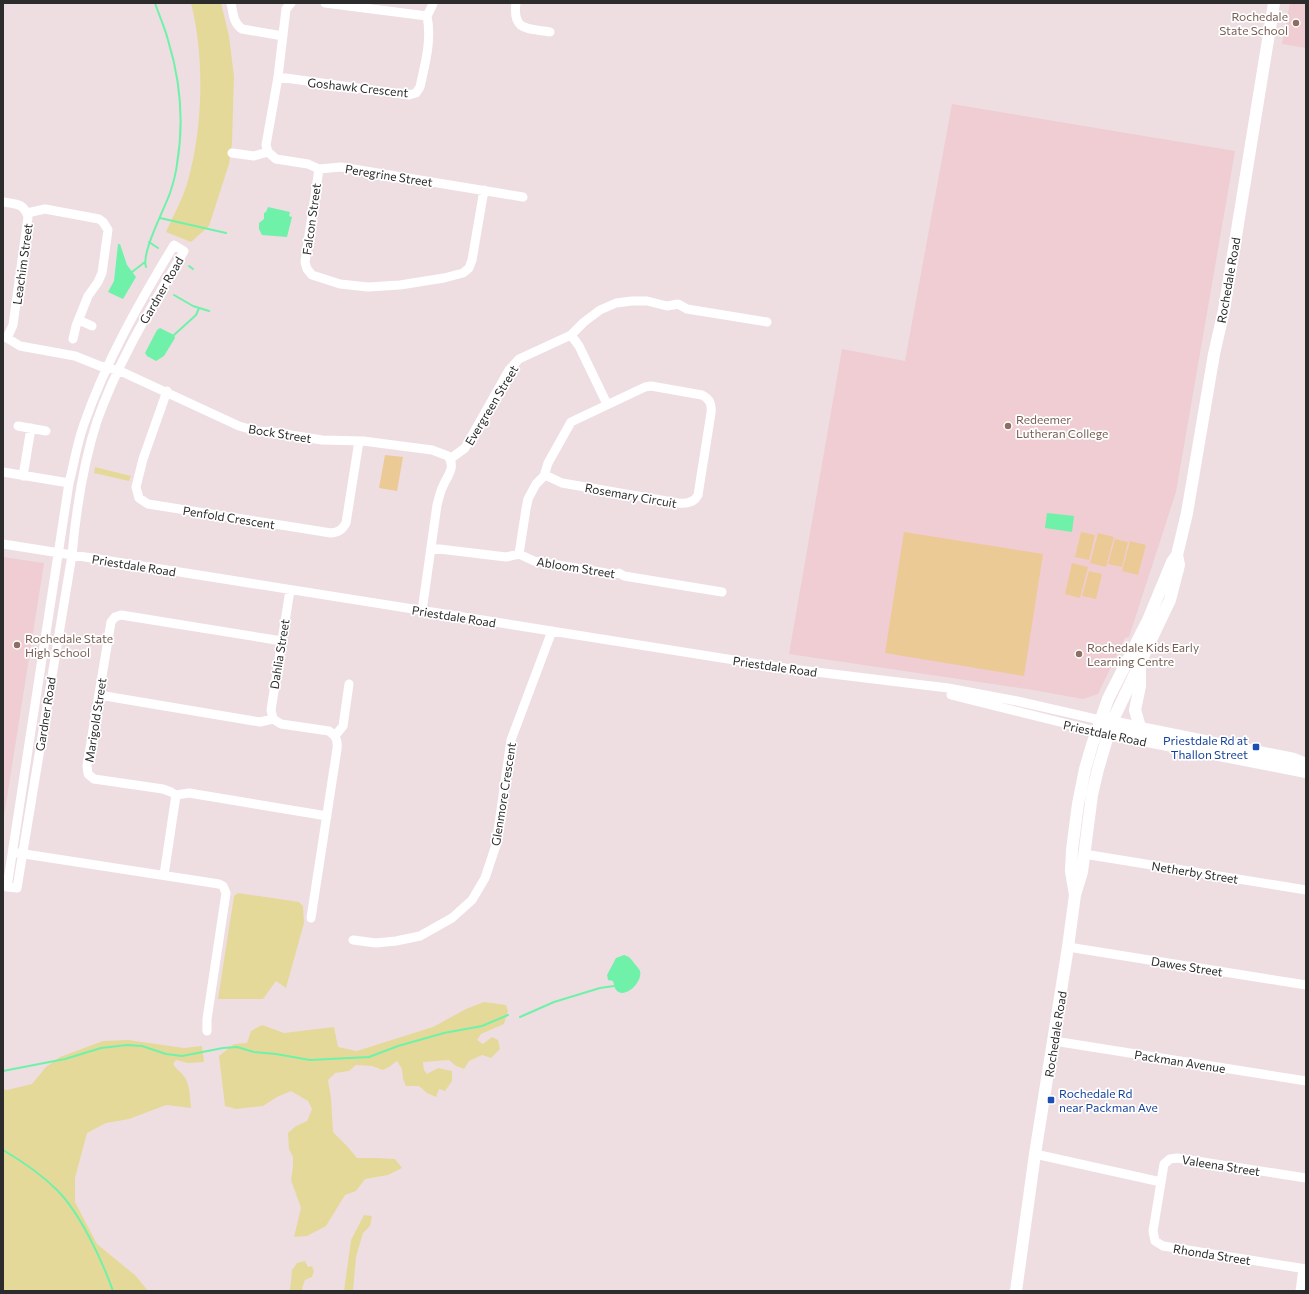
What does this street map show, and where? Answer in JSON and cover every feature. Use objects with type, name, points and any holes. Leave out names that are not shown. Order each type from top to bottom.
[{"type":"main road","name":"Rochedale Road","points":[[1075,895],[1071,871],[1076,818],[1085,769],[1098,725],[1108,699],[1148,620],[1172,562],[1177,555],[1187,513],[1214,354],[1224,310],[1274,3]]},
{"type":"main road","name":"Rochedale Road","points":[[1016,1291],[1035,1154],[1054,1041],[1075,895],[1082,872],[1092,795],[1112,722],[1170,600],[1180,565],[1177,555]]},
{"type":"main road","points":[[1140,663],[1140,686],[1135,710],[1140,727]]},
{"type":"main road","name":"Priestdale Road","points":[[1098,725],[1112,722],[1140,727],[1294,759],[1306,764]]},
{"type":"main road","name":"Priestdale Road","points":[[1098,725],[1108,734],[1306,772]]},
{"type":"street","points":[[231,3],[235,21],[242,29],[283,36]]},
{"type":"street","points":[[232,153],[254,156],[268,152],[266,145],[278,77],[286,9],[290,3]]},
{"type":"street","points":[[325,3],[427,16],[433,3]]},
{"type":"street","points":[[516,3],[516,19],[520,25],[526,28],[550,32]]},
{"type":"street","name":"Goshawk Crescent","points":[[278,77],[409,95],[416,93],[420,87],[429,41],[427,16]]},
{"type":"street","name":"Peregrine Street","points":[[268,152],[276,159],[308,164],[319,169],[341,167],[523,197]]},
{"type":"street","name":"Falcon Street","points":[[319,169],[305,262],[307,269],[312,275],[340,284],[368,287],[400,285],[444,278],[463,273],[469,268],[472,260],[484,190]]},
{"type":"street","points":[[3,202],[24,207],[27,213],[45,209],[99,219],[106,226],[108,235],[102,273],[98,282],[88,296],[78,320],[73,339]]},
{"type":"street","name":"Leachim Street","points":[[5,337],[13,325],[28,224],[27,213]]},
{"type":"street","name":"Gardner Road","points":[[174,245],[184,251],[137,332],[118,370],[97,421],[90,447],[75,525],[72,555],[17,888],[12,888],[7,887],[69,483],[84,426],[106,367],[141,299],[174,245]]},
{"type":"street","name":"Evergreen Street","points":[[450,459],[465,448],[509,370],[519,359],[571,335],[584,322],[600,310],[616,303],[647,301],[667,306],[678,304],[687,309],[768,322]]},
{"type":"street","points":[[78,320],[92,326]]},
{"type":"street","points":[[571,335],[579,346],[607,404]]},
{"type":"street","name":"Bock Street","points":[[5,337],[20,346],[75,356],[118,370],[167,391],[239,426],[256,431],[322,440],[359,441],[432,450],[448,456],[450,459]]},
{"type":"street","name":"Rosemary Circuit","points":[[519,554],[528,499],[536,484],[545,475],[548,463],[571,422],[607,404],[645,387],[651,386],[702,395],[707,397],[712,407],[698,495],[696,499],[683,504],[562,483],[545,475]]},
{"type":"street","name":"Penfold Crescent","points":[[167,391],[151,435],[136,487],[139,498],[148,504],[331,533],[338,532],[346,523],[359,441]]},
{"type":"street","points":[[18,426],[46,431]]},
{"type":"street","points":[[23,476],[31,428]]},
{"type":"street","points":[[422,611],[437,505],[440,493],[452,466],[450,459]]},
{"type":"street","points":[[3,472],[69,483]]},
{"type":"street","name":"Priestdale Road","points":[[3,544],[783,668],[948,688],[1010,699],[1098,725]]},
{"type":"street","name":"Abloom Street","points":[[431,548],[506,557],[519,554],[534,561],[611,575],[619,573],[624,576],[722,592]]},
{"type":"street","name":"Dahlia Street","points":[[273,718],[271,710],[290,590]]},
{"type":"street","name":"Marigold Street","points":[[176,795],[163,789],[94,779],[88,774],[87,766],[111,622],[115,616],[121,615],[282,641]]},
{"type":"street","name":"Glenmore Crescent","points":[[353,940],[376,943],[420,936],[452,918],[472,900],[485,878],[496,845],[512,740],[552,631]]},
{"type":"street","points":[[335,736],[342,726],[349,684]]},
{"type":"street","points":[[99,695],[260,722],[273,718],[281,724],[329,732],[335,736],[338,742],[311,918]]},
{"type":"street","points":[[164,875],[176,795],[189,793],[327,816]]},
{"type":"street","points":[[13,852],[164,875],[219,884],[223,886],[226,893],[207,1019],[207,1031]]},
{"type":"street","name":"Netherby Street","points":[[1084,854],[1306,890]]},
{"type":"street","name":"Dawes Street","points":[[1068,947],[1306,985]]},
{"type":"street","name":"Packman Avenue","points":[[1054,1041],[1306,1081]]},
{"type":"street","points":[[1035,1154],[1161,1182]]},
{"type":"street","name":"Valeena Street","points":[[1161,1182],[1164,1164],[1170,1159],[1177,1158],[1306,1178]]},
{"type":"street","name":"Rhonda Street","points":[[1161,1182],[1153,1231],[1155,1241],[1163,1246],[1305,1269]]},
{"type":"street","points":[[1300,1291],[1305,1269]]},
{"type":"shaded area","points":[[191,3],[221,3],[229,36],[234,76],[232,144],[229,164],[209,226],[191,242],[166,232],[187,184],[192,163],[199,117],[199,47]]},
{"type":"shaded area","name":"Rochedale State School","points":[[1290,3],[1306,3],[1306,48],[1282,44]]},
{"type":"shaded area","name":"Redeemer Lutheran College","points":[[952,104],[1235,151],[1176,492],[1129,637],[1125,638],[1098,694],[1083,699],[1033,690],[789,654],[842,349],[905,361]]},
{"type":"shaded area","points":[[268,207],[290,212],[289,216],[292,217],[287,237],[262,235],[259,229],[259,223],[264,219],[264,213]]},
{"type":"shaded area","points":[[118,244],[120,244],[127,265],[136,277],[123,299],[108,292],[114,281]]},
{"type":"shaded area","points":[[160,328],[174,335],[175,338],[164,356],[156,361],[147,356],[145,353],[157,330]]},
{"type":"shaded area","points":[[385,455],[403,457],[397,491],[379,488]]},
{"type":"shaded area","points":[[95,467],[131,476],[129,481],[94,473]]},
{"type":"shaded area","points":[[1047,513],[1074,516],[1072,532],[1045,528]]},
{"type":"shaded area","points":[[904,532],[1043,554],[1024,676],[885,653]]},
{"type":"shaded area","points":[[1081,532],[1095,535],[1089,560],[1075,557]]},
{"type":"shaded area","points":[[1098,533],[1114,537],[1106,567],[1090,563]]},
{"type":"shaded area","points":[[1115,539],[1128,542],[1122,567],[1108,564]]},
{"type":"shaded area","points":[[1130,541],[1146,545],[1138,575],[1122,571]]},
{"type":"shaded area","name":"Rochedale State High School","points":[[3,557],[44,563],[3,823]]},
{"type":"shaded area","points":[[1072,563],[1088,567],[1080,598],[1065,594]]},
{"type":"shaded area","points":[[1089,571],[1102,574],[1096,599],[1082,596]]},
{"type":"shaded area","points":[[238,893],[299,902],[303,906],[304,923],[286,988],[276,981],[263,999],[218,999],[234,896]]},
{"type":"shaded area","points":[[624,955],[630,958],[638,968],[640,975],[639,980],[632,988],[624,993],[620,993],[614,987],[613,981],[608,980],[607,975],[616,958]]},
{"type":"shaded area","points":[[484,1002],[506,1005],[508,1011],[504,1024],[481,1034],[477,1040],[483,1044],[492,1037],[498,1040],[500,1049],[491,1058],[482,1055],[469,1061],[464,1069],[456,1066],[449,1060],[423,1062],[424,1070],[427,1074],[438,1068],[452,1071],[452,1081],[445,1091],[439,1089],[436,1097],[427,1093],[419,1086],[406,1086],[403,1079],[402,1069],[397,1061],[383,1070],[372,1066],[356,1065],[349,1071],[335,1073],[328,1080],[331,1098],[333,1132],[357,1158],[395,1159],[402,1168],[388,1175],[365,1179],[356,1191],[345,1195],[326,1226],[307,1236],[294,1237],[301,1208],[291,1180],[293,1157],[289,1149],[288,1133],[296,1126],[307,1121],[312,1109],[308,1101],[291,1091],[277,1097],[263,1106],[236,1109],[225,1106],[219,1056],[234,1044],[247,1043],[251,1031],[262,1025],[284,1033],[334,1027],[338,1047],[357,1051],[433,1027],[466,1009]]},
{"type":"shaded area","points":[[128,1040],[184,1048],[202,1046],[204,1062],[188,1063],[176,1060],[173,1064],[186,1079],[191,1108],[166,1105],[129,1119],[106,1123],[87,1133],[75,1178],[75,1202],[97,1244],[136,1276],[148,1291],[3,1291],[3,1089],[7,1090],[32,1084],[46,1067],[60,1057],[103,1041]]},
{"type":"shaded area","points":[[364,1215],[372,1216],[370,1226],[363,1233],[356,1257],[353,1291],[344,1291],[351,1240]]},
{"type":"shaded area","points":[[305,1261],[308,1267],[312,1266],[314,1271],[312,1277],[305,1280],[302,1288],[303,1291],[290,1291],[292,1270],[297,1263]]},
{"type":"waterway","points":[[146,267],[145,260],[150,242],[170,193],[177,167],[180,133],[180,101],[175,70],[167,35],[155,3]]},
{"type":"waterway","points":[[160,218],[226,233]]},
{"type":"waterway","points":[[149,242],[158,248]]},
{"type":"waterway","points":[[132,272],[145,262]]},
{"type":"waterway","points":[[189,266],[193,269]]},
{"type":"waterway","points":[[174,295],[193,306],[209,311]]},
{"type":"waterway","points":[[174,335],[196,315],[199,308]]},
{"type":"waterway","points":[[520,1017],[554,1002],[600,988],[614,986]]},
{"type":"waterway","points":[[3,1071],[65,1059],[101,1048],[127,1045],[142,1046],[166,1054],[182,1056],[223,1048],[237,1047],[254,1052],[310,1060],[369,1057],[398,1046],[444,1033],[482,1026],[508,1015]]},
{"type":"waterway","points":[[3,1150],[38,1174],[57,1190],[66,1200],[90,1238],[113,1291]]},
{"type":"place","name":"Rochedale State School","points":[[1296,23]]},
{"type":"place","name":"Redeemer Lutheran College","points":[[1008,426]]},
{"type":"place","name":"Rochedale State High School","points":[[17,645]]},
{"type":"place","name":"Rochedale Kids Early Learning Centre","points":[[1079,654]]},
{"type":"place","name":"Priestdale Rd at Thallon Street","points":[[1256,747]]},
{"type":"place","name":"Rochedale Rd near Packman Ave","points":[[1051,1100]]}]
